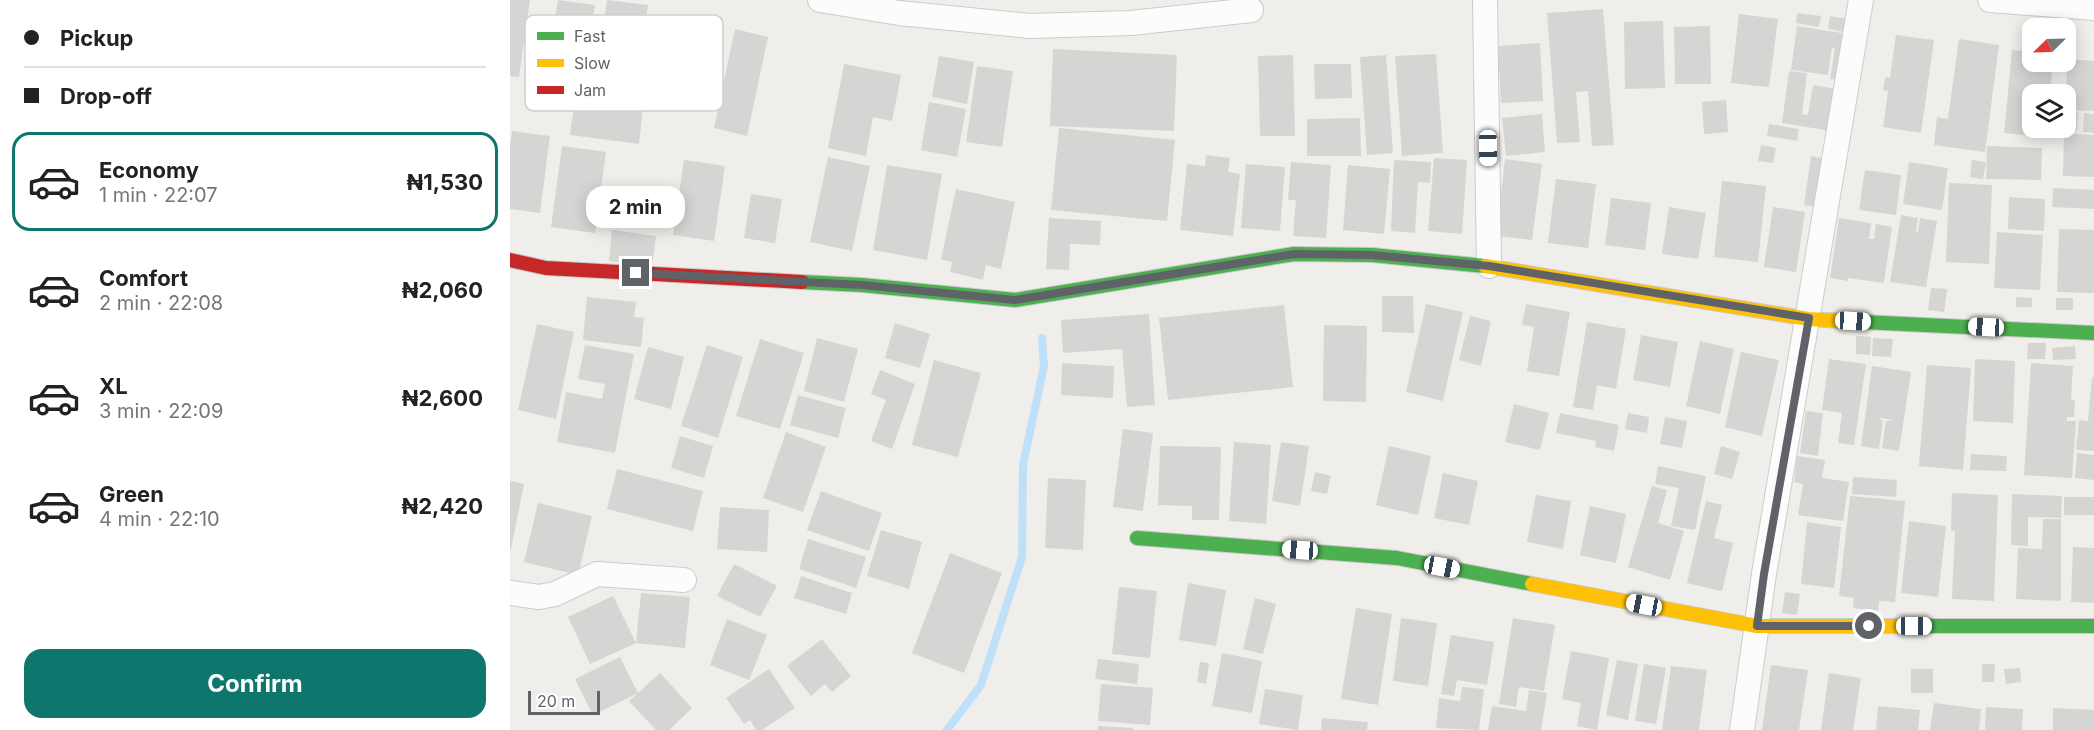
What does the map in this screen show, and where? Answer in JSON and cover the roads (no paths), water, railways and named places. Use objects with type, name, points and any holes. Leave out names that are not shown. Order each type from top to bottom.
[{"type":"street","points":[[820,0],[899,13],[1030,26],[1131,23],[1251,10]]},
{"type":"street","points":[[1485,0],[1489,266]]},
{"type":"street","points":[[1742,730],[1764,574],[1861,0]]},
{"type":"street","points":[[1990,0],[2094,8]]},
{"type":"street","points":[[510,260],[546,268],[862,285],[1015,300],[1294,254],[1372,255],[1489,266],[1809,318],[2094,333]]},
{"type":"street","points":[[1137,538],[1397,558],[1757,626],[2094,626]]},
{"type":"street","points":[[510,593],[539,597],[555,594],[597,574],[684,580]]},
{"type":"waterway","points":[[947,730],[981,685],[1022,557],[1023,465],[1044,366],[1042,338]]}]
